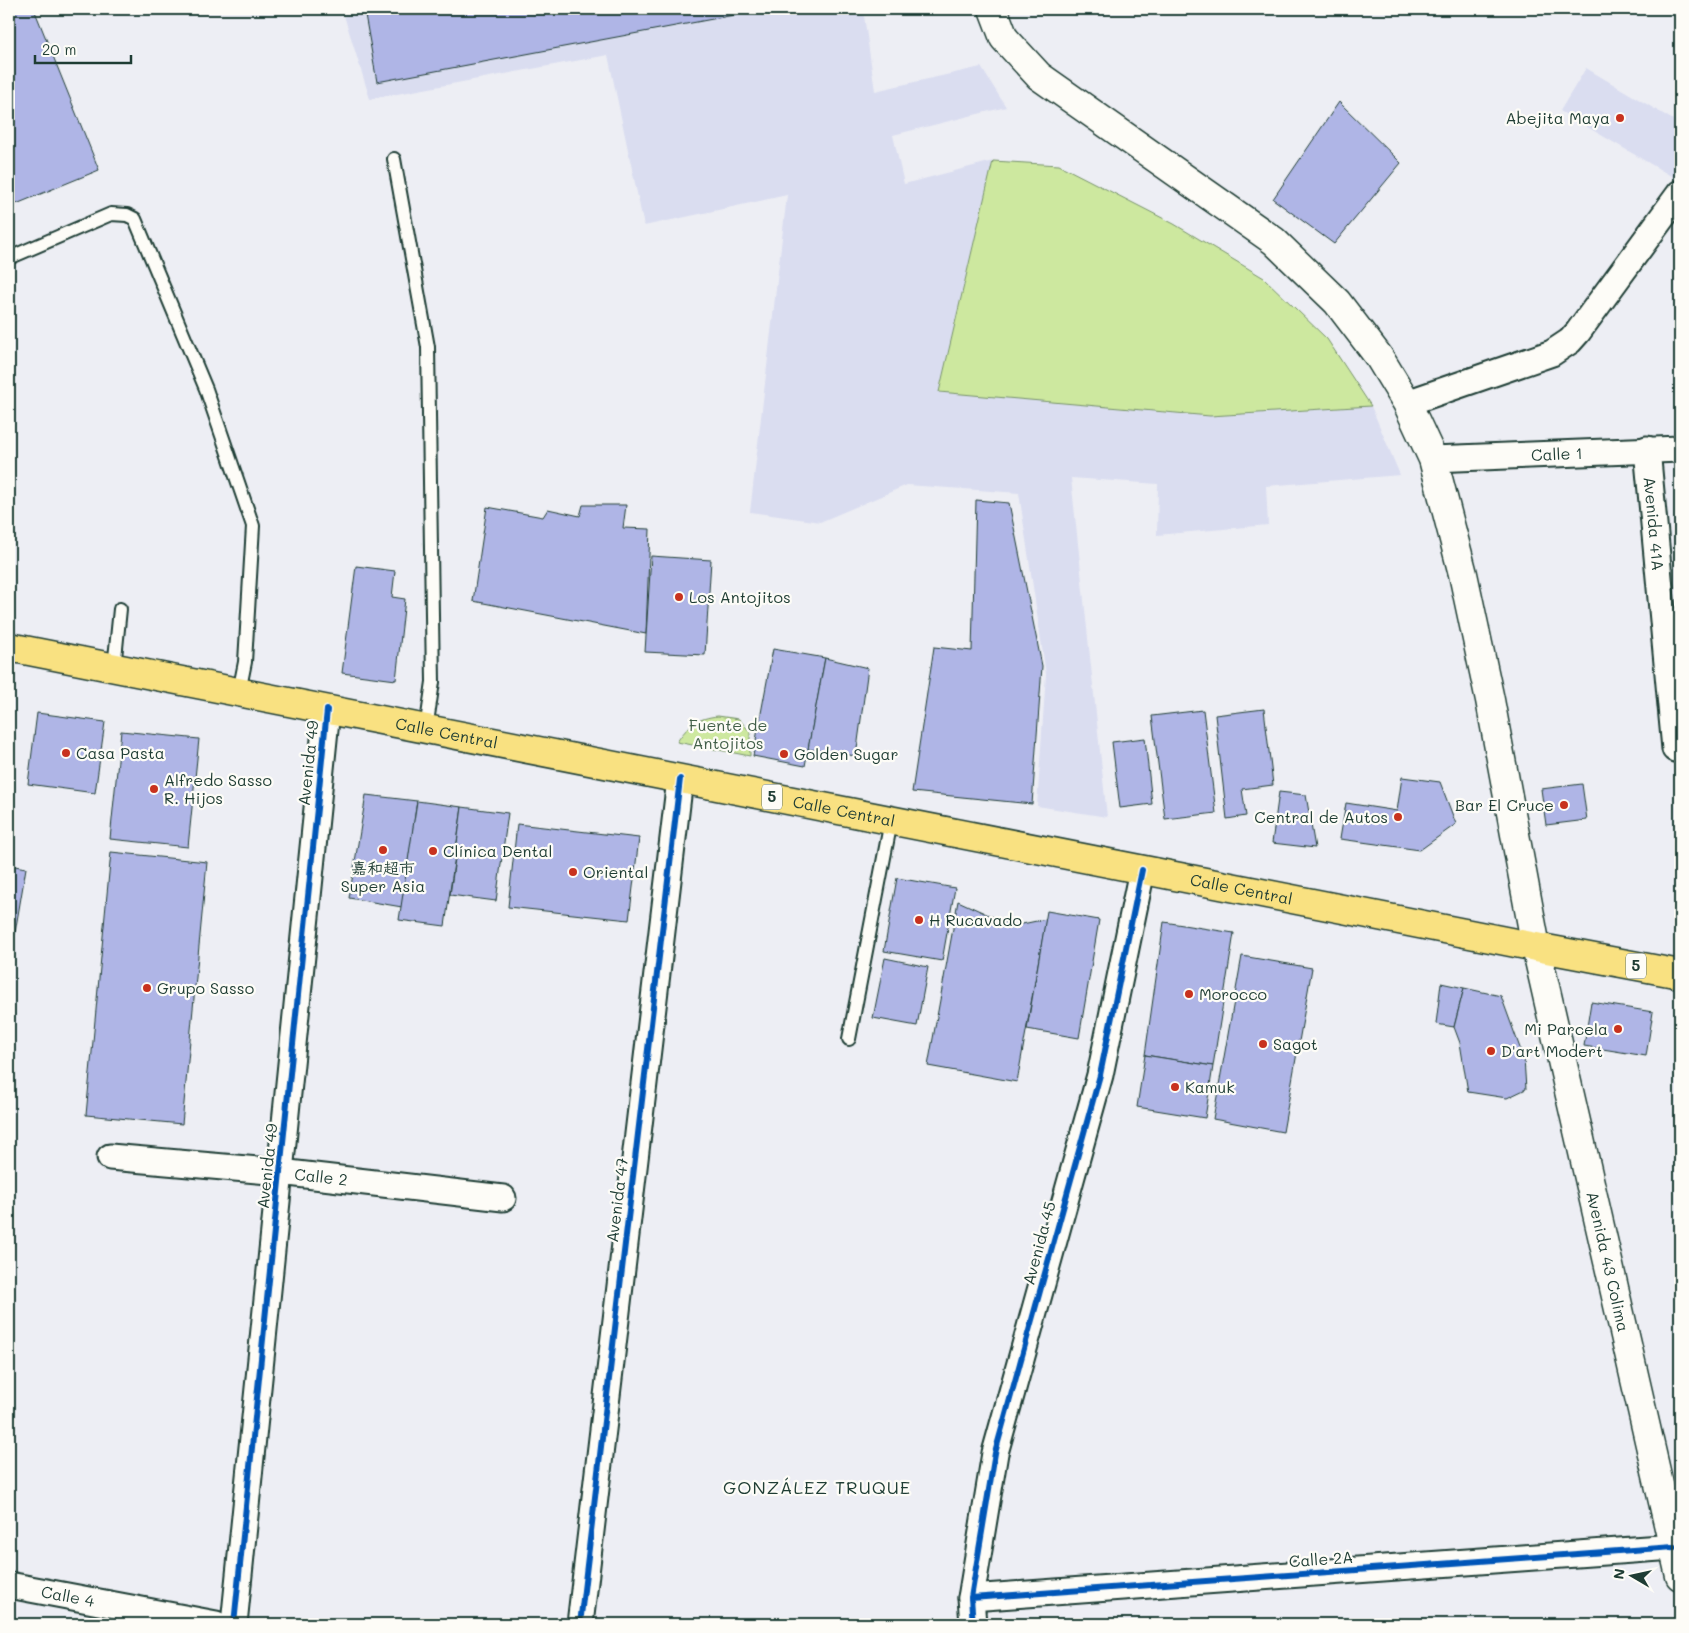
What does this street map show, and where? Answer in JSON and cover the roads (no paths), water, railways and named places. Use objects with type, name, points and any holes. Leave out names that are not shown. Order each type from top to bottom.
[{"type":"main road","name":"Avenida 43 Colima","points":[[993,9],[1004,38],[1039,76],[1274,241],[1337,302],[1378,357],[1407,403],[1433,459],[1463,574],[1490,700],[1536,947],[1680,1576]]},
{"type":"main road","name":"Calle Central","points":[[9,647],[1680,974]]},
{"type":"street","points":[[1407,403],[1552,353],[1564,346],[1578,332],[1680,193]]},
{"type":"street","name":"Avenida 41A","points":[[1647,449],[1675,749]]},
{"type":"street","name":"Calle 1","points":[[1433,459],[1680,449]]},
{"type":"street","name":"Avenida 49","points":[[234,1624],[327,710]]},
{"type":"street","name":"Avenida 47","points":[[580,1624],[680,779]]},
{"type":"street","name":"Avenida 45","points":[[973,1624],[971,1598],[995,1453],[1100,1076],[1142,870]]},
{"type":"street","name":"Calle 2","points":[[110,1157],[280,1172],[503,1198]]},
{"type":"street","name":"Calle 2A","points":[[971,1598],[1674,1547]]},
{"type":"street","name":"Calle 4","points":[[9,1585],[216,1624]]},
{"type":"lane","points":[[394,159],[428,347],[433,682],[426,729]]},
{"type":"lane","points":[[9,258],[112,214],[127,215],[135,219],[206,389],[253,526],[245,662],[239,692]]},
{"type":"lane","points":[[114,668],[120,609]]},
{"type":"lane","points":[[849,1039],[891,821]]},
{"type":"place","name":"Abejita Maya","points":[[1620,118]]},
{"type":"place","name":"Los Antojitos","points":[[679,597]]},
{"type":"place","name":"Casa Pasta","points":[[66,753]]},
{"type":"place","name":"Golden Sugar","points":[[784,754]]},
{"type":"place","name":"Alfredo Sasso R. Hijos","points":[[154,789]]},
{"type":"place","name":"Bar El Cruce","points":[[1564,805]]},
{"type":"place","name":"Central de Autos","points":[[1398,817]]},
{"type":"place","name":"嘉和超市 Super Asia","points":[[383,850]]},
{"type":"place","name":"Clínica Dental","points":[[433,851]]},
{"type":"place","name":"Oriental","points":[[573,872]]},
{"type":"place","name":"H Rucavado","points":[[919,920]]},
{"type":"place","name":"Grupo Sasso","points":[[147,988]]},
{"type":"place","name":"Morocco","points":[[1189,994]]},
{"type":"place","name":"Mi Parcela","points":[[1618,1029]]},
{"type":"place","name":"Sagot","points":[[1263,1044]]},
{"type":"place","name":"D'art Modert","points":[[1491,1051]]},
{"type":"place","name":"Kamuk","points":[[1175,1087]]},
{"type":"district","name":"GONZÁLEZ TRUQUE","points":[[817,1488]]},
{"type":"park label","name":"Fuente de Antojitos","points":[[728,734]]}]
